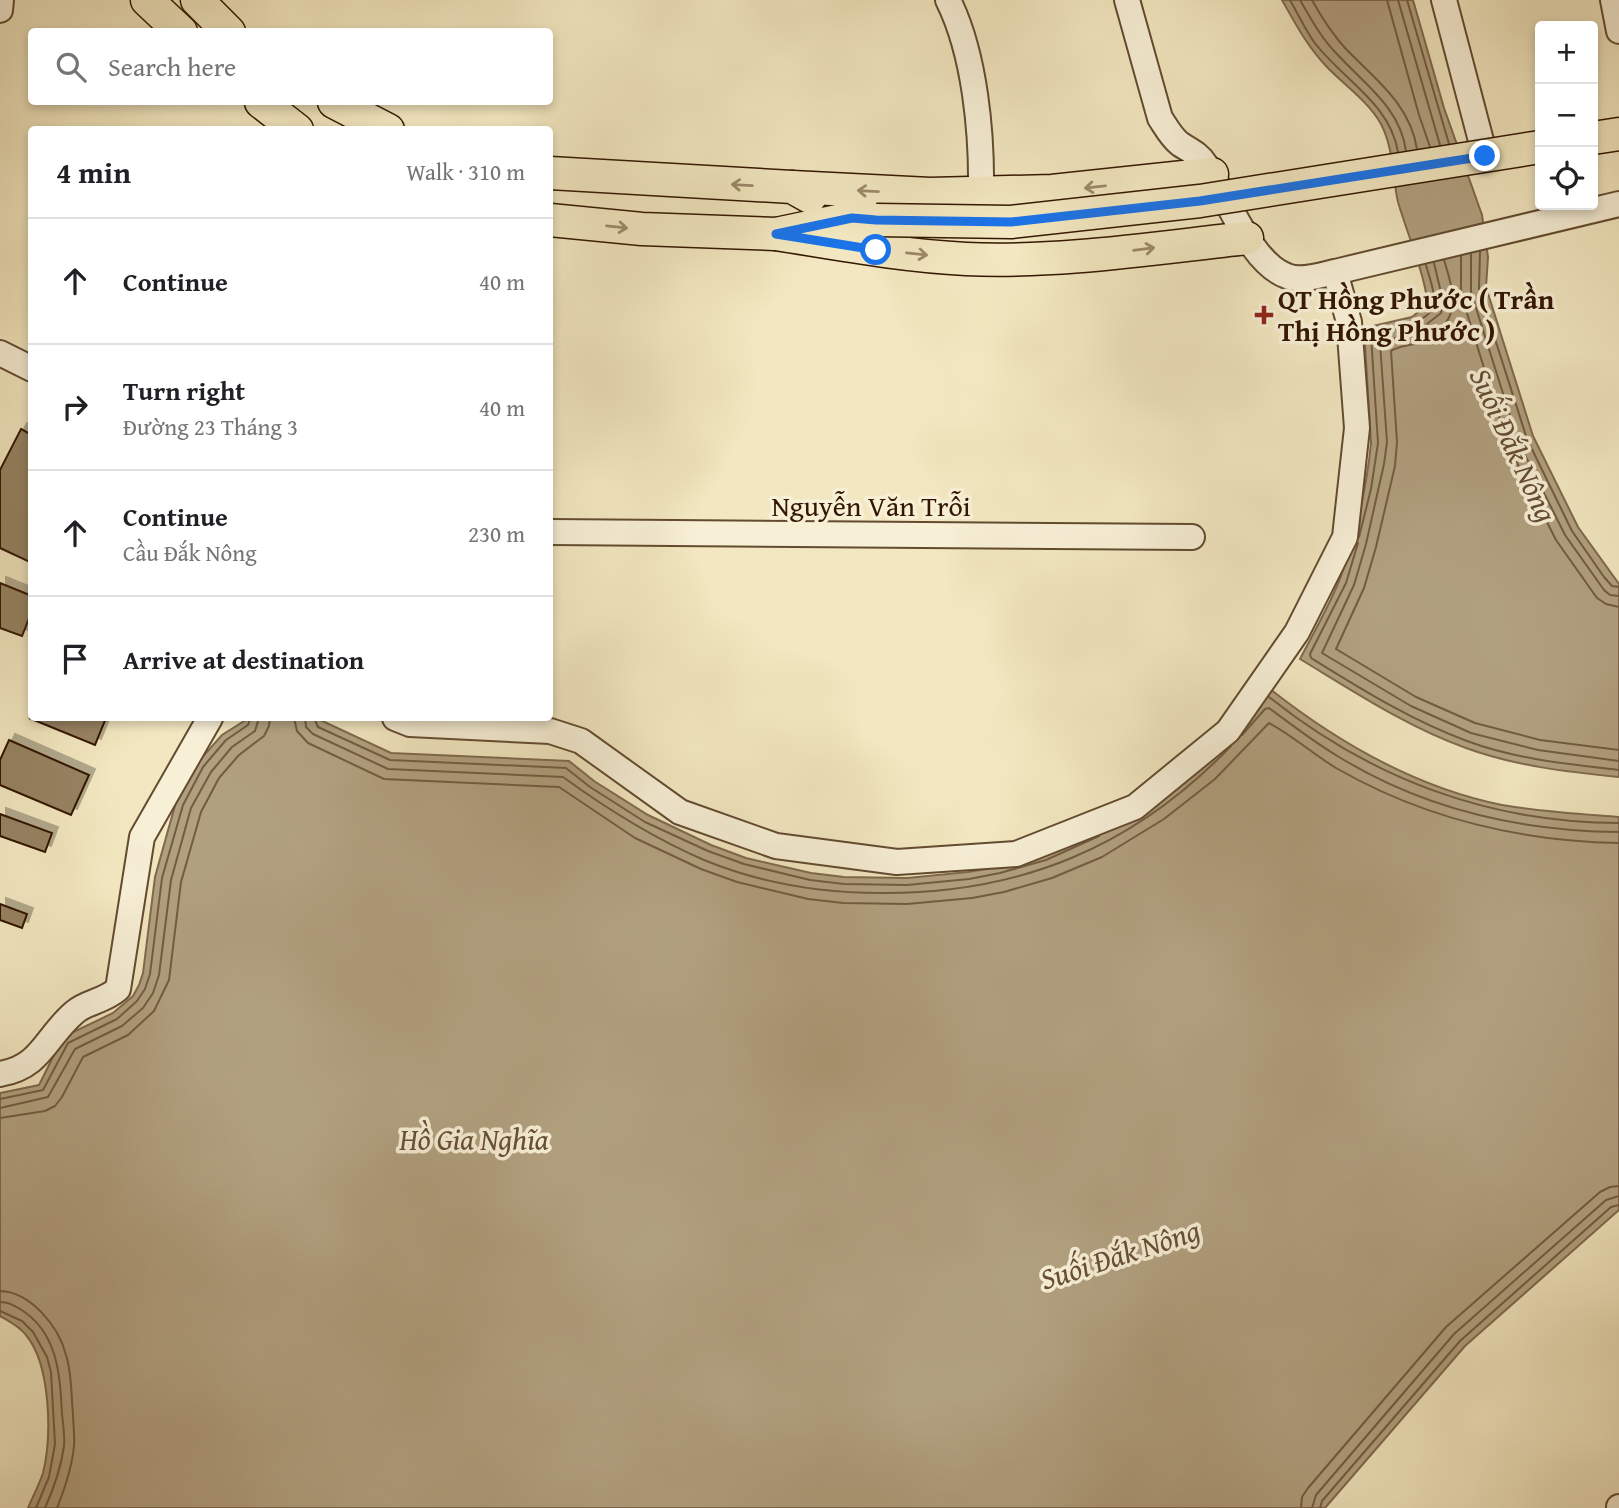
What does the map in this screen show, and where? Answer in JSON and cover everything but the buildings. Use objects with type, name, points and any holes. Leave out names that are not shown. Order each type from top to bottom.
[{"type":"main road","points":[[147,0],[177,28]]},
{"type":"main road","points":[[197,0],[225,28]]},
{"type":"main road","points":[[265,105],[292,126]]},
{"type":"main road","points":[[340,105],[380,126]]},
{"type":"main road","points":[[1598,137],[1619,134]]},
{"type":"main road","points":[[776,234],[864,219],[1011,222],[1200,201],[1535,148]]},
{"type":"main road","points":[[553,173],[930,194],[1052,191],[1212,174]]},
{"type":"main road","points":[[792,187],[864,219]]},
{"type":"main road","points":[[553,220],[642,229],[776,234],[876,250],[966,259],[1107,253],[1247,238]]},
{"type":"street","points":[[0,10],[1,0]]},
{"type":"street","points":[[948,0],[960,24],[973,92],[982,147],[981,193]]},
{"type":"street","points":[[1127,0],[1160,118],[1178,143],[1195,153],[1212,174],[1247,238],[1272,268],[1289,277],[1312,277],[1335,272],[1619,204]]},
{"type":"street","points":[[1444,0],[1485,156]]},
{"type":"street","points":[[1612,0],[1619,31]]},
{"type":"street","points":[[403,721],[411,724],[550,732],[580,741],[680,812],[776,846],[897,862],[1016,854],[1135,807],[1228,731],[1297,632],[1345,537],[1357,429],[1349,322],[1335,272]]},
{"type":"street","points":[[0,353],[28,367]]},
{"type":"street","name":"Nguyễn Văn Trỗi","points":[[553,532],[1192,537]]},
{"type":"street","points":[[0,1074],[18,1071],[37,1057],[55,1032],[77,1010],[107,998],[118,989],[142,837],[208,721]]},
{"type":"water","name":"Suối Đắk Nông","points":[[1282,0],[1413,0],[1444,108],[1482,215],[1488,257],[1486,287],[1533,436],[1578,527],[1619,584],[1619,777],[1522,764],[1466,748],[1402,719],[1300,659],[1339,581],[1355,531],[1367,477],[1371,443],[1364,328],[1412,317],[1428,304],[1419,265],[1398,202],[1391,153],[1381,124],[1363,101],[1319,58]]},
{"type":"water","name":"Hồ Gia Nghĩa","points":[[1265,685],[1347,743],[1437,787],[1502,805],[1619,817],[1619,1210],[1465,1346],[1325,1508],[28,1508],[43,1473],[46,1458],[47,1402],[45,1382],[34,1348],[20,1329],[0,1316],[0,1093],[39,1085],[63,1037],[113,1013],[133,996],[143,973],[155,877],[176,802],[197,763],[222,735],[244,721],[322,721],[391,753],[569,761],[594,781],[648,815],[711,845],[746,858],[811,873],[844,877],[907,878],[998,867],[1090,833]]},
{"type":"place","name":"QT Hồng Phước ( Trần Thị Hồng Phước )","points":[[1264,315]]},
{"type":"route","points":[[876,250],[776,234],[852,218],[1011,222],[1200,201],[1485,156]]}]
